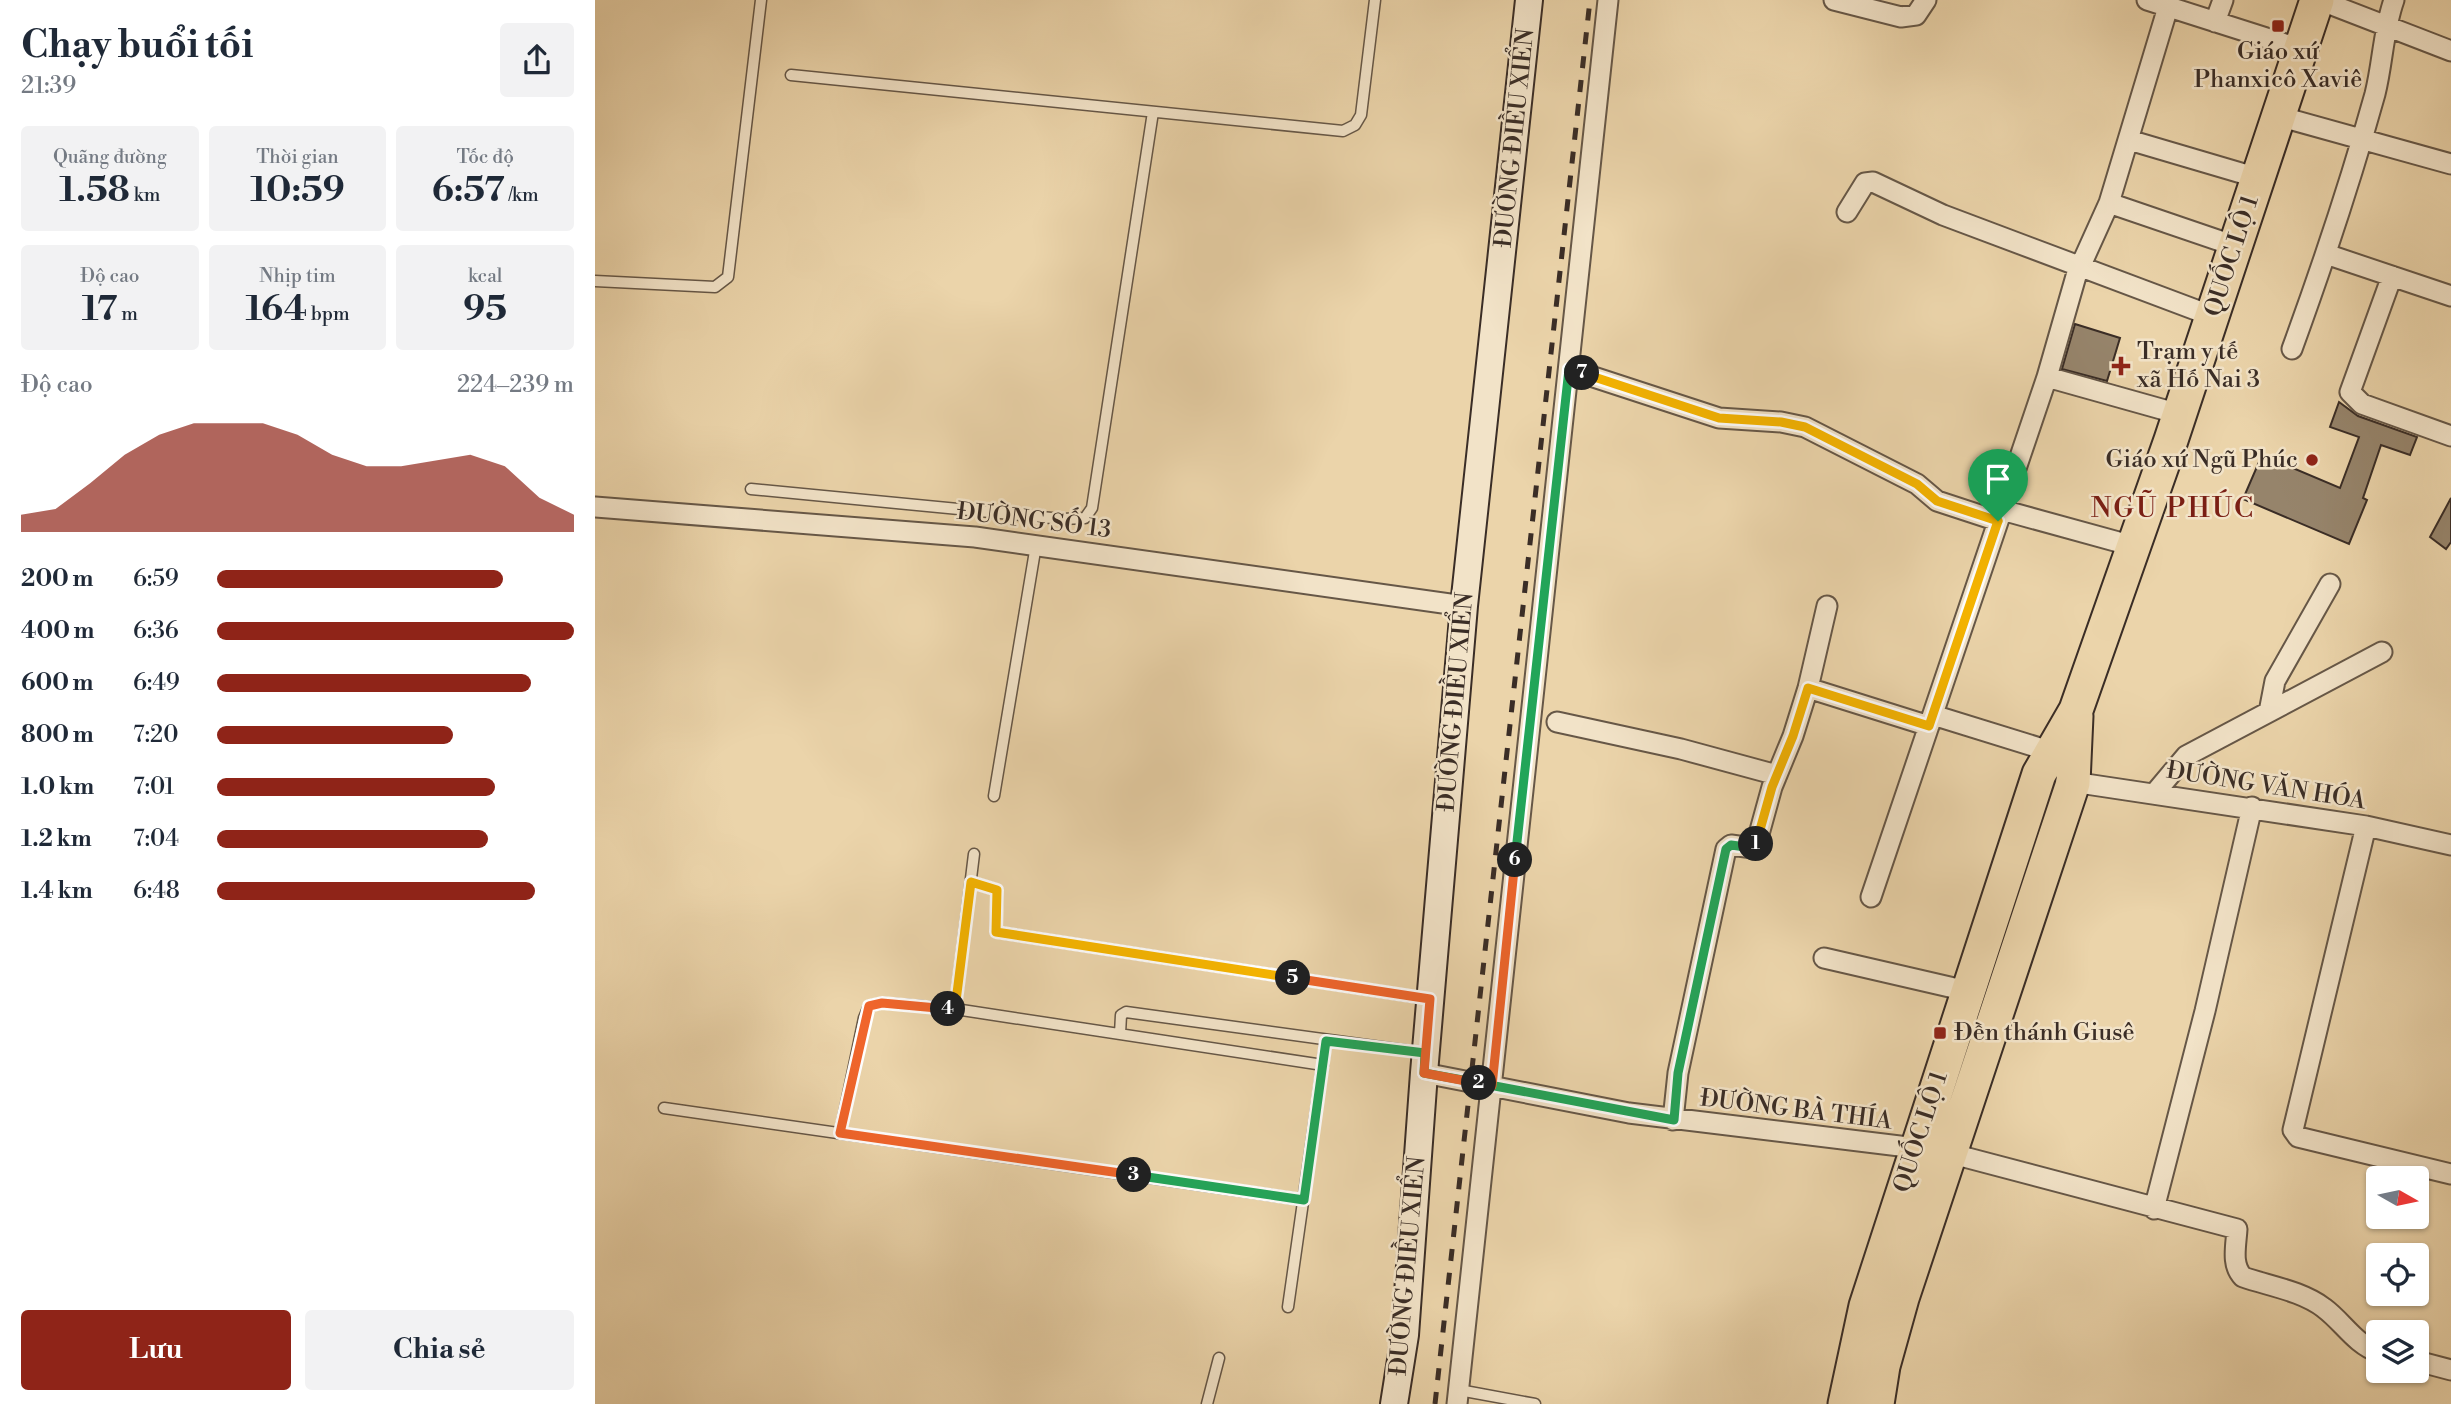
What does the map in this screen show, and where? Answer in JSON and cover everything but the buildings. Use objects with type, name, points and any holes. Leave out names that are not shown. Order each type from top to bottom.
[{"type":"highway","name":"QUỐC LỘ 1","points":[[1877,1404],[1883,1366],[1902,1298],[1949,1153],[2076,710],[2318,0]]},
{"type":"highway","name":"QUỐC LỘ 1","points":[[1845,1404],[1866,1306],[1967,991],[2060,767]]},
{"type":"highway","points":[[1916,1148],[1949,1153]]},
{"type":"street","name":"ĐƯỜNG ĐIỀU XIỂN","points":[[1394,1404],[1405,1335],[1430,999],[1464,606],[1529,0]]},
{"type":"street","points":[[1458,1397],[1608,0]]},
{"type":"street","points":[[1834,0],[1901,17],[1916,15],[1926,0]]},
{"type":"street","points":[[2147,0],[2301,49]]},
{"type":"street","points":[[2215,22],[2223,0]]},
{"type":"street","points":[[2318,0],[2451,51]]},
{"type":"street","points":[[2292,349],[2326,254],[2362,139],[2381,72],[2385,27],[2394,0]]},
{"type":"street","points":[[1871,897],[2047,377],[2076,276],[2109,203],[2168,7]]},
{"type":"street","points":[[2278,116],[2451,164]]},
{"type":"street","points":[[2129,140],[2258,178]]},
{"type":"street","points":[[1847,212],[1865,183],[1873,182],[1943,215],[2212,316]]},
{"type":"street","points":[[2109,203],[2235,246]]},
{"type":"street","points":[[2326,254],[2451,296]]},
{"type":"street","points":[[2392,276],[2350,392],[2363,404],[2451,436]]},
{"type":"street","points":[[1569,369],[1719,418],[1781,422],[1805,427],[1917,484],[1937,501],[2133,546]]},
{"type":"street","points":[[2047,377],[2179,414]]},
{"type":"street","name":"ĐƯỜNG SỐ 13","points":[[595,507],[910,531],[1036,545],[1464,606]]},
{"type":"street","points":[[2269,712],[2275,681],[2330,584]]},
{"type":"street","points":[[1674,1120],[1678,1073],[1726,849],[1731,845],[1753,848],[1756,845],[1808,688],[1827,606]]},
{"type":"street","points":[[2154,794],[2186,756],[2382,652]]},
{"type":"street","name":"ĐƯỜNG VĂN HÓA","points":[[1808,688],[1931,721],[2060,767],[2154,794],[2367,826],[2451,845]]},
{"type":"street","points":[[1557,722],[1681,749],[1777,775]]},
{"type":"street","points":[[2154,1209],[2211,985],[2252,807]]},
{"type":"street","points":[[2367,826],[2293,1130],[2298,1137],[2451,1174]]},
{"type":"street","points":[[1824,958],[1967,991]]},
{"type":"street","name":"ĐƯỜNG BÀ THÍA","points":[[1425,1063],[1492,1086],[1674,1120],[1916,1148]]},
{"type":"street","points":[[1949,1153],[2237,1229],[2235,1262],[2237,1271],[2243,1277],[2308,1299],[2324,1308],[2366,1346]]},
{"type":"street","points":[[2429,1364],[2451,1370]]},
{"type":"lane","points":[[595,281],[715,287],[728,277],[761,0]]},
{"type":"lane","points":[[791,75],[1343,131],[1355,125],[1361,115],[1375,0]]},
{"type":"lane","points":[[751,489],[1085,519],[1092,508],[1153,112]]},
{"type":"lane","points":[[993,796],[1036,545]]},
{"type":"lane","points":[[955,1009],[974,854]]},
{"type":"lane","points":[[971,882],[997,890],[996,932],[1430,999]]},
{"type":"lane","points":[[840,1133],[869,1006],[882,1003],[955,1009],[1323,1066]]},
{"type":"lane","points":[[1120,1034],[1121,1015],[1126,1012],[1326,1041],[1425,1063]]},
{"type":"lane","points":[[1288,1307],[1326,1041]]},
{"type":"lane","points":[[664,1108],[1304,1200]]},
{"type":"lane","points":[[1207,1404],[1219,1358]]},
{"type":"lane","points":[[1458,1397],[1535,1404]]},
{"type":"railway","points":[[1435,1404],[1590,0]]},
{"type":"place","name":"Giáo xứ Phanxicô Xaviê","points":[[2278,26]]},
{"type":"place","name":"Trạm y tế xã Hố Nai 3","points":[[2121,366]]},
{"type":"place","name":"Giáo xứ Ngũ Phúc","points":[[2312,460]]},
{"type":"place","name":"Đền thánh Giusê","points":[[1940,1033]]},
{"type":"district","name":"NGŨ PHÚC","points":[[2173,508]]},
{"type":"route","points":[[1998,521],[1929,726],[1808,688],[1793,736],[1772,787],[1756,845],[1753,848],[1729,845],[1726,849],[1678,1073],[1674,1120],[1629,1113],[1424,1073],[1425,1053],[1326,1041],[1304,1200],[840,1133],[864,1018],[869,1006],[882,1003],[955,1009],[971,882],[996,887],[999,897],[994,928],[996,932],[1430,999],[1424,1073],[1492,1086],[1525,759],[1569,369],[1719,418],[1781,422],[1805,427],[1917,484],[1937,501],[1998,521]]}]
